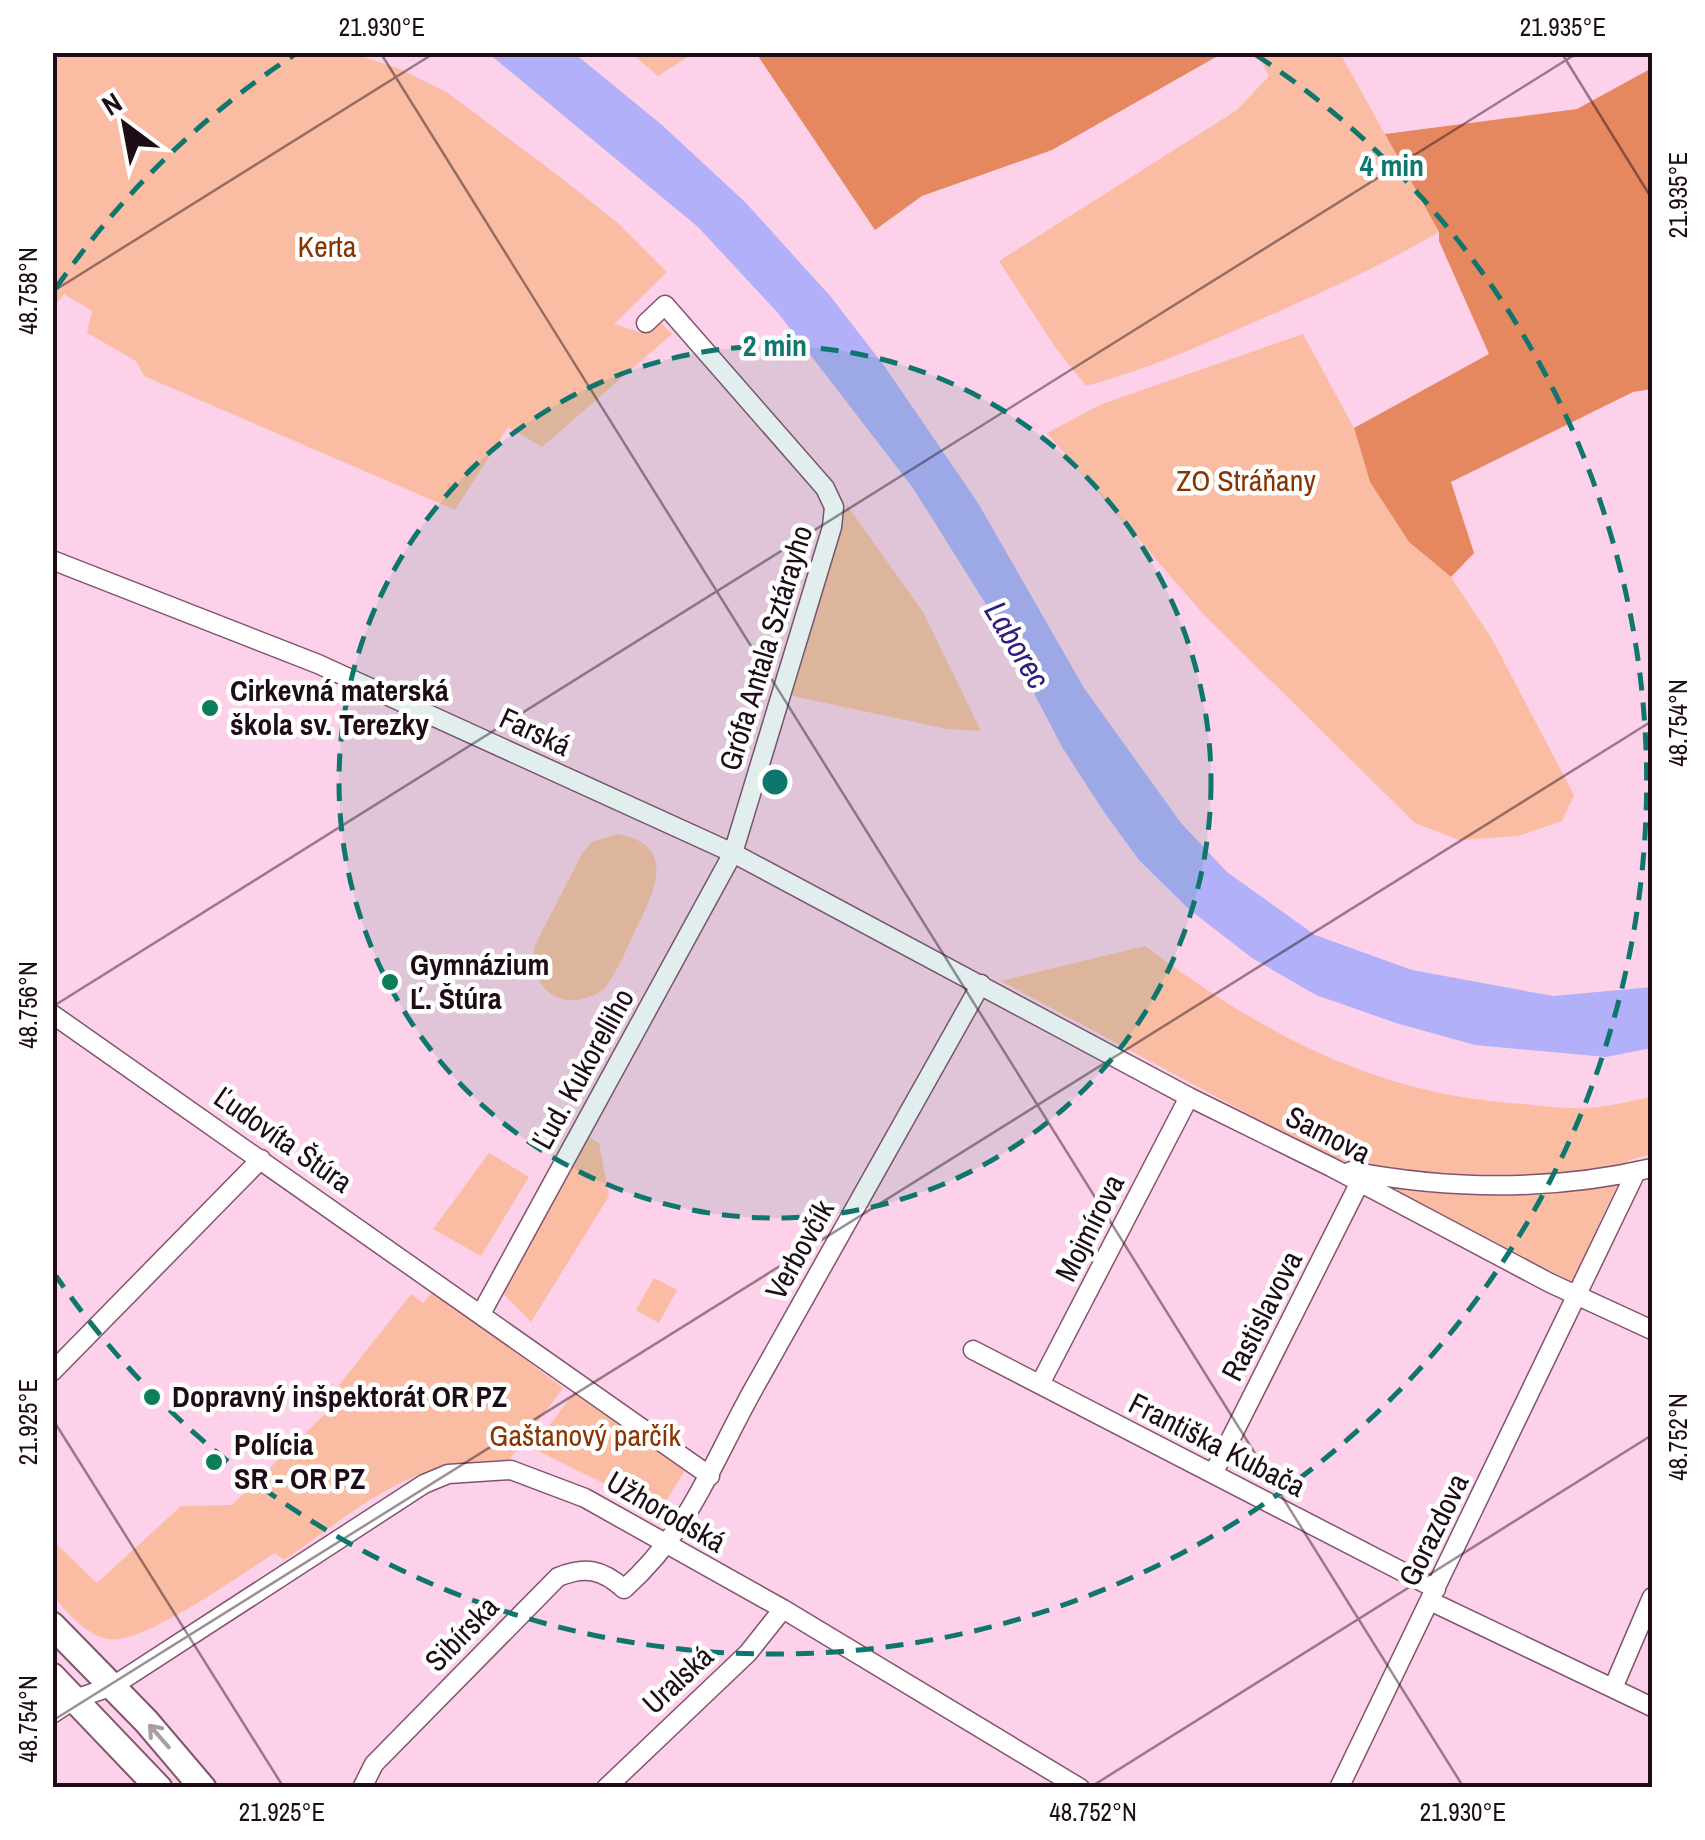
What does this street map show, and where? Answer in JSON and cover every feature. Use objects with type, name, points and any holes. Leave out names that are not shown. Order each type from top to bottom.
[{"type":"street","name":"Grófa Antala Sztárayho","points":[[646,322],[665,305],[826,488],[834,507],[832,527],[733,853]]},
{"type":"street","name":"Farská","points":[[52,560],[318,664],[733,853],[981,984]]},
{"type":"street","name":"Ľud. Kukorelliho","points":[[482,1312],[733,853]]},
{"type":"street","name":"Samova","points":[[981,984],[1190,1096],[1578,1296],[1652,1330]]},
{"type":"street","name":"Verbovčík","points":[[624,1589],[668,1544],[710,1476],[751,1392],[981,984]]},
{"type":"street","name":"Ľudovíta Štúra","points":[[52,1014],[482,1312]]},
{"type":"street","name":"Mojmírova","points":[[1040,1384],[1190,1096]]},
{"type":"street","points":[[52,1372],[262,1158]]},
{"type":"street","points":[[1331,1167],[1444,1186],[1509,1186],[1644,1170]]},
{"type":"street","name":"Gorazdova","points":[[1339,1788],[1578,1296],[1644,1170]]},
{"type":"street","name":"Rastislavova","points":[[1213,1474],[1360,1182]]},
{"type":"street","name":"Užhorodská","points":[[482,1312],[710,1476]]},
{"type":"street","name":"Františka Kubača","points":[[973,1350],[1652,1707]]},
{"type":"street","name":"Užhorodská","points":[[52,1714],[74,1698],[113,1686],[424,1484],[448,1474],[510,1470],[585,1498],[668,1544],[782,1609],[1052,1781],[1080,1788]]},
{"type":"street","name":"Sibírska","points":[[362,1788],[374,1764],[558,1577],[576,1570],[593,1570],[608,1574],[624,1589]]},
{"type":"street","points":[[1612,1688],[1652,1598]]},
{"type":"street","name":"Uralská","points":[[606,1788],[748,1652],[782,1609]]},
{"type":"street","points":[[52,1625],[113,1686],[204,1788]]},
{"type":"street","points":[[52,1676],[159,1788]]},
{"type":"green space","name":"Kerta","points":[[69,52],[349,52],[400,69],[448,93],[619,224],[667,272],[614,324],[639,332],[661,323],[672,334],[542,447],[508,427],[455,510],[144,376],[136,361],[87,333],[92,311],[64,294],[53,308],[53,58]]},
{"type":"green space","points":[[631,53],[694,53],[658,76]]},
{"type":"green space","points":[[1257,53],[1340,53],[1439,232],[1350,279],[1238,329],[1152,365],[1086,386],[1055,347],[999,261],[1237,110],[1269,76]]},
{"type":"green space","name":"ZO Stráňany","points":[[1303,334],[1354,428],[1370,482],[1409,542],[1451,577],[1492,639],[1574,795],[1562,821],[1518,836],[1459,840],[1415,823],[1204,615],[1047,433],[1102,404]]},
{"type":"green space","points":[[847,505],[923,612],[981,731],[947,729],[788,695]]},
{"type":"green space","points":[[618,834],[638,840],[650,849],[656,874],[648,904],[604,989],[590,997],[563,999],[543,986],[537,975],[535,945],[583,852],[592,842]]},
{"type":"green space","points":[[1145,946],[1233,1007],[1277,1032],[1323,1055],[1419,1088],[1470,1098],[1570,1108],[1652,1097],[1652,1154],[1629,1160],[1572,1282],[1001,981]]},
{"type":"green space","points":[[589,1137],[599,1143],[609,1196],[531,1322],[501,1291]]},
{"type":"green space","points":[[489,1153],[529,1177],[481,1256],[433,1229]]},
{"type":"green space","points":[[654,1278],[677,1290],[659,1323],[636,1310]]},
{"type":"green space","points":[[434,1290],[563,1388],[509,1460],[451,1466],[412,1477],[374,1498],[284,1560],[275,1553],[167,1620],[124,1638],[108,1639],[92,1633],[53,1596],[52,1540],[97,1583],[181,1506],[232,1505],[329,1410],[328,1399],[411,1294],[423,1303]]},
{"type":"green space","name":"Gaštanový parčík","points":[[577,1389],[685,1470],[660,1511],[532,1448]]},
{"type":"shaded area","points":[[756,53],[1223,53],[1052,150],[922,196],[875,230]]},
{"type":"shaded area","points":[[1652,68],[1652,389],[1633,392],[1451,482],[1474,553],[1451,577],[1409,542],[1370,482],[1354,428],[1489,354],[1439,241],[1439,232],[1385,134],[1577,109]]},
{"type":"water","name":"Laborec","points":[[488,53],[574,53],[662,125],[746,203],[831,297],[885,367],[978,503],[1084,688],[1181,823],[1227,872],[1315,935],[1412,970],[1553,996],[1652,987],[1652,1048],[1606,1057],[1475,1045],[1396,1023],[1316,995],[1252,958],[1190,910],[1139,860],[1104,812],[1062,747],[997,622],[913,488],[778,313],[698,227]]},
{"type":"place","name":"Cirkevná materská škola sv. Terezky","points":[[210,708]]},
{"type":"place","name":"Gymnázium Ľ. Štúra","points":[[390,982]]},
{"type":"place","name":"Dopravný inšpektorát OR PZ","points":[[152,1397]]},
{"type":"place","name":"Polícia SR - OR PZ","points":[[214,1462]]}]
